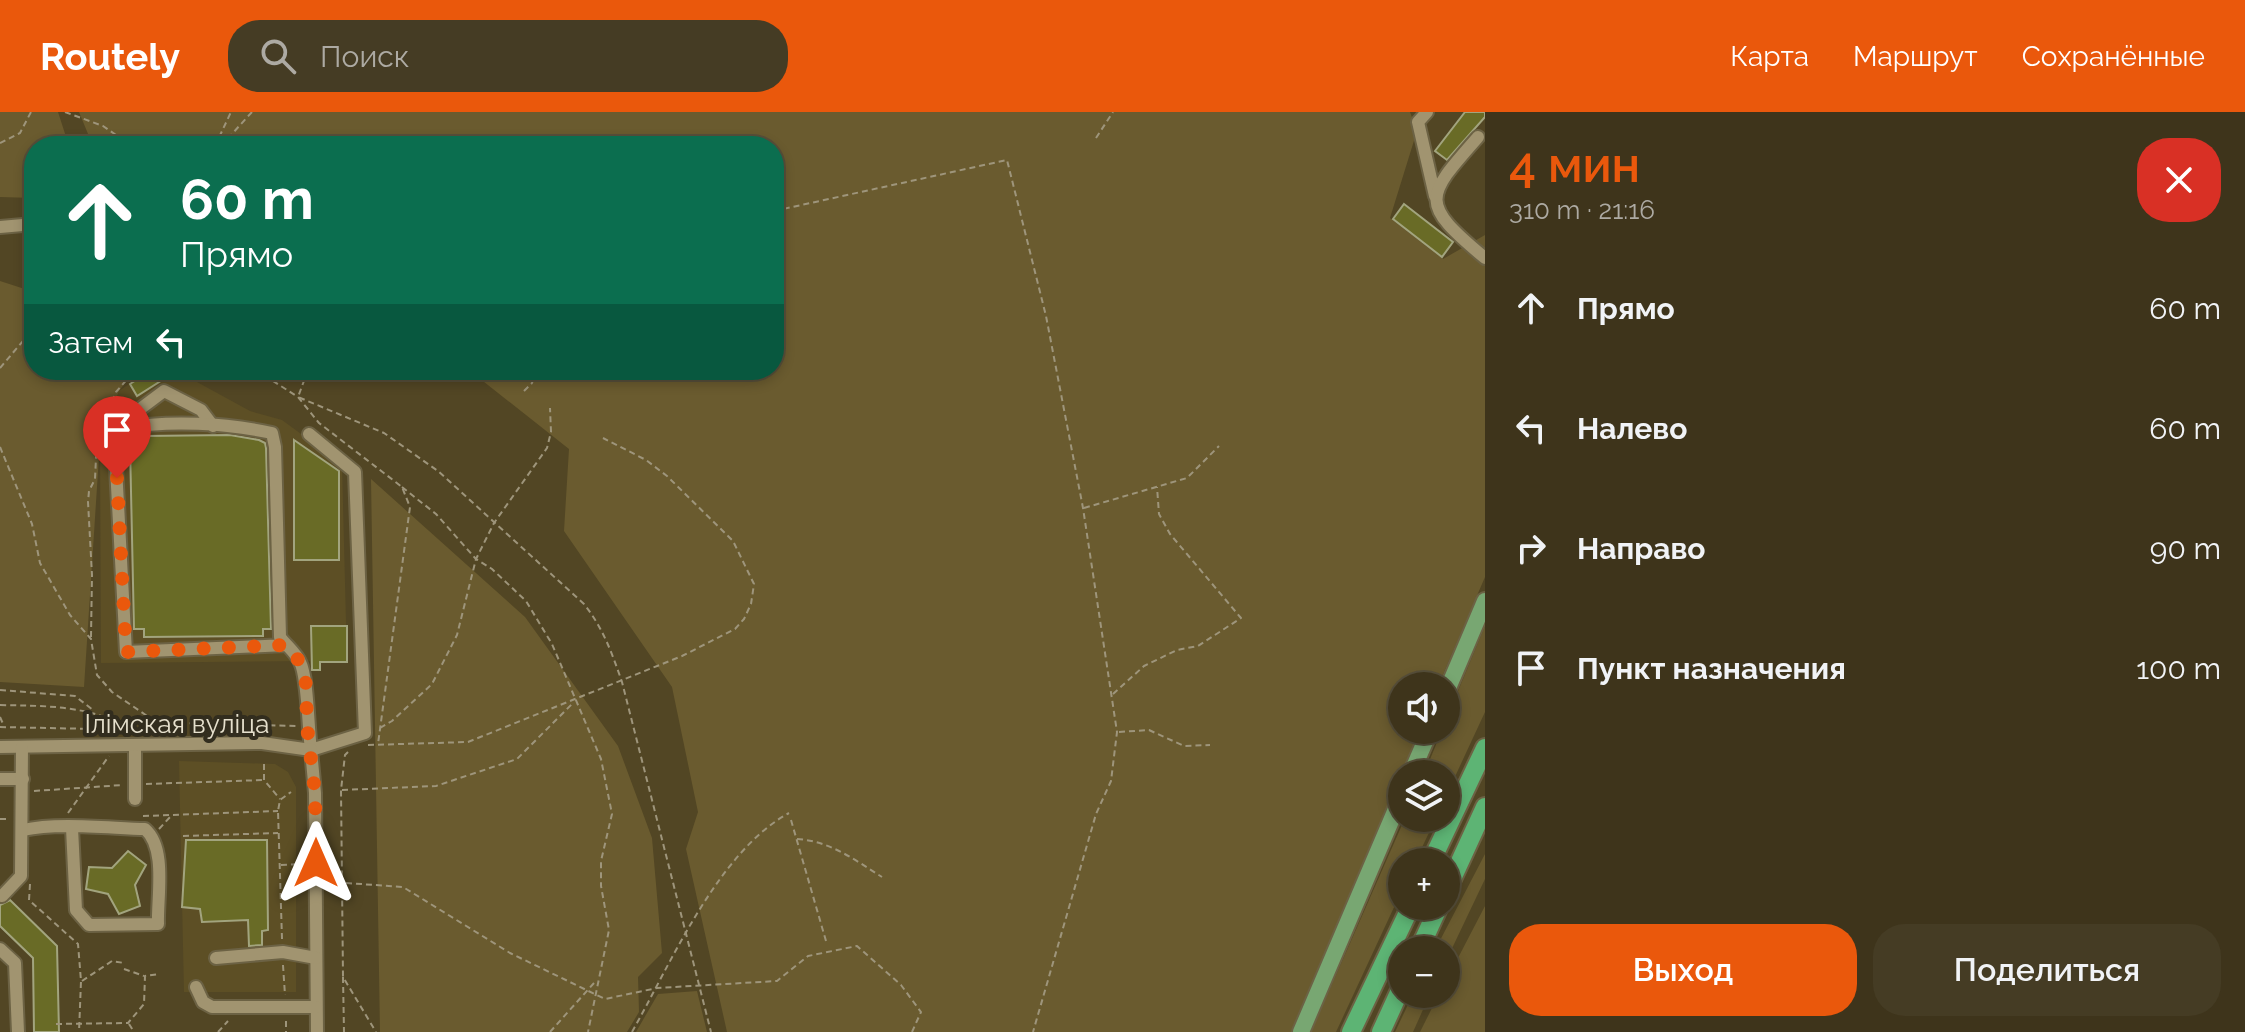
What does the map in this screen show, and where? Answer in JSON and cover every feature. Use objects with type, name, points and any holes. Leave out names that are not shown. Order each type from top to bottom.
[{"type":"highway","points":[[1438,848],[1485,748]]},
{"type":"highway","points":[[1460,861],[1485,807]]},
{"type":"highway","points":[[1351,1032],[1404,920]]},
{"type":"highway","points":[[1381,1032],[1392,1008]]},
{"type":"main road","points":[[1455,672],[1485,601]]},
{"type":"main road","points":[[1301,1032],[1388,828]]},
{"type":"street","points":[[1427,112],[1418,122],[1439,213],[1485,258]]},
{"type":"street","points":[[1435,196],[1442,178],[1478,137]]},
{"type":"street","points":[[0,227],[24,225]]},
{"type":"street","points":[[213,426],[201,410],[164,391],[132,415],[123,428],[115,449],[126,652],[286,645]]},
{"type":"street","points":[[123,428],[152,423],[249,428],[272,433],[275,447],[280,637],[300,662],[306,684],[311,750],[316,863],[317,1032]]},
{"type":"street","points":[[309,434],[355,472],[365,733],[311,750]]},
{"type":"street","name":"Ілімская вуліца","points":[[0,747],[262,743],[311,750]]},
{"type":"street","points":[[135,745],[135,799]]},
{"type":"street","points":[[2,896],[21,876],[22,747]]},
{"type":"street","points":[[0,779],[23,779]]},
{"type":"street","points":[[23,830],[68,823],[145,829],[153,836],[157,851],[158,924],[89,925],[76,910],[68,823]]},
{"type":"street","points":[[0,949],[15,963],[18,1032]]},
{"type":"street","points":[[216,958],[283,952],[316,958]]},
{"type":"street","points":[[196,987],[203,1002],[212,1007],[316,1007]]},
{"type":"path","points":[[0,143],[20,133],[31,112]]},
{"type":"path","points":[[65,112],[103,126],[118,136]]},
{"type":"path","points":[[220,136],[231,112]]},
{"type":"path","points":[[230,136],[252,112]]},
{"type":"path","points":[[1096,138],[1113,112]]},
{"type":"path","points":[[784,209],[1007,160],[1046,316],[1083,508],[1117,732],[1111,781],[1096,814],[1033,1032]]},
{"type":"path","points":[[0,368],[24,340]]},
{"type":"path","points":[[126,380],[116,392],[97,437],[95,479],[89,491],[93,666],[104,685],[157,723]]},
{"type":"path","points":[[304,380],[298,397],[384,433],[438,471],[584,604],[607,639],[622,682],[711,1032]]},
{"type":"path","points":[[524,391],[533,380]]},
{"type":"path","points":[[378,729],[392,721],[432,684],[457,635],[476,559],[494,523],[547,448],[551,432],[550,408]]},
{"type":"path","points":[[378,745],[468,742],[622,682],[735,629],[751,604],[754,584],[733,541],[667,476],[646,460],[603,438]]},
{"type":"path","points":[[1083,508],[1187,478],[1219,446]]},
{"type":"path","points":[[0,447],[32,524],[40,563],[70,615],[91,639]]},
{"type":"path","points":[[402,487],[436,514],[476,559],[492,569],[526,601],[552,644],[601,759],[612,804],[611,823],[601,861],[601,886],[609,930],[605,963],[597,980],[588,1032]]},
{"type":"path","points":[[1112,695],[1144,666],[1177,650],[1198,646],[1241,618],[1170,534],[1159,514],[1157,487]]},
{"type":"path","points":[[0,690],[75,696],[95,712]]},
{"type":"path","points":[[341,790],[436,786],[517,759],[575,701]]},
{"type":"path","points":[[0,705],[67,706],[95,712],[123,725]]},
{"type":"path","points":[[0,717],[2,727],[94,729],[157,723],[307,726]]},
{"type":"path","points":[[1117,732],[1149,730],[1184,746],[1210,745]]},
{"type":"path","points":[[68,823],[117,745]]},
{"type":"path","points":[[344,1032],[341,790],[345,755]]},
{"type":"path","points":[[264,764],[264,780],[280,800]]},
{"type":"path","points":[[286,1032],[278,811],[280,800],[291,792]]},
{"type":"path","points":[[140,816],[278,811]]},
{"type":"path","points":[[632,1032],[715,886],[772,822],[789,813]]},
{"type":"path","points":[[153,836],[171,815]]},
{"type":"path","points":[[791,820],[826,941]]},
{"type":"path","points":[[183,836],[279,833]]},
{"type":"path","points":[[796,839],[815,840],[838,849],[882,877]]},
{"type":"path","points":[[280,865],[316,863]]},
{"type":"path","points":[[30,874],[29,900],[78,944],[81,981],[79,1032]]},
{"type":"path","points":[[344,883],[403,887],[510,953],[605,999],[657,988],[777,981],[808,956],[857,946],[901,985],[921,1012],[912,1032]]},
{"type":"path","points":[[81,981],[112,961],[124,963]]},
{"type":"path","points":[[124,969],[145,976],[160,974]]},
{"type":"path","points":[[56,1024],[128,1023],[144,1004],[145,976]]},
{"type":"path","points":[[343,977],[376,1032]]},
{"type":"path","points":[[550,1032],[597,980]]},
{"type":"path","points":[[128,1023],[134,1032]]},
{"type":"shaded area","points":[[0,112],[58,112],[66,136],[24,136],[24,198],[0,197]]},
{"type":"shaded area","points":[[79,112],[1410,112],[1417,131],[1390,218],[1443,259],[1485,235],[1485,577],[1444,672],[1388,672],[1388,744],[1414,744],[1407,760],[1388,760],[1388,805],[1291,1032],[727,1032],[686,849],[698,812],[672,687],[564,531],[569,449],[482,380],[784,380],[784,136],[89,136]]},
{"type":"shaded area","points":[[0,281],[24,289],[24,380],[127,380],[119,391],[100,441],[84,687],[0,682]]},
{"type":"shaded area","points":[[135,380],[193,380],[250,411],[282,420],[342,464],[347,662],[320,662],[320,670],[311,670],[310,661],[101,663],[100,441],[119,391]]},
{"type":"shaded area","points":[[371,479],[525,617],[618,746],[652,838],[662,953],[638,977],[639,1012],[627,1032],[380,1032]]},
{"type":"shaded area","points":[[1485,626],[1485,712],[1460,766],[1460,760],[1430,760],[1436,744],[1460,744],[1460,686]]},
{"type":"shaded area","points":[[179,761],[275,764],[288,772],[296,787],[296,992],[184,992]]},
{"type":"shaded area","points":[[1399,832],[1429,832],[1422,848],[1392,848]]},
{"type":"shaded area","points":[[1485,854],[1485,879],[1458,936],[1442,936],[1451,920],[1460,920],[1460,902]]},
{"type":"shaded area","points":[[1388,857],[1388,920],[1336,1032],[1311,1032]]},
{"type":"shaded area","points":[[1485,906],[1485,1032],[1420,1032],[1432,1008],[1460,1008],[1460,954]]},
{"type":"shaded area","points":[[697,991],[707,1032],[636,1032],[658,994]]},
{"type":"shaded area","points":[[1406,1008],[1424,1008],[1413,1032],[1395,1032]]},
{"type":"building","points":[[1465,112],[1485,112],[1485,117],[1447,160],[1435,151]]},
{"type":"building","points":[[1404,204],[1453,242],[1442,257],[1393,219]]},
{"type":"building","points":[[136,380],[162,380],[137,396],[130,384]]},
{"type":"building","points":[[230,435],[265,443],[271,629],[263,629],[263,636],[144,637],[144,629],[134,629],[130,445],[142,445],[144,436]]},
{"type":"building","points":[[294,440],[339,471],[339,560],[294,560]]},
{"type":"building","points":[[311,626],[347,626],[347,662],[320,662],[320,670],[312,670]]},
{"type":"building","points":[[186,840],[267,840],[268,930],[262,931],[262,945],[249,946],[248,920],[202,922],[200,909],[182,907]]},
{"type":"building","points":[[128,851],[146,865],[135,885],[140,906],[119,914],[108,894],[86,889],[89,867],[112,868]]},
{"type":"building","points":[[10,900],[57,946],[59,1032],[34,1032],[33,958],[0,926],[0,905]]},
{"type":"route","points":[[117,478],[126,652],[286,645],[300,662],[306,684],[307,726],[315,793],[316,863]]}]
